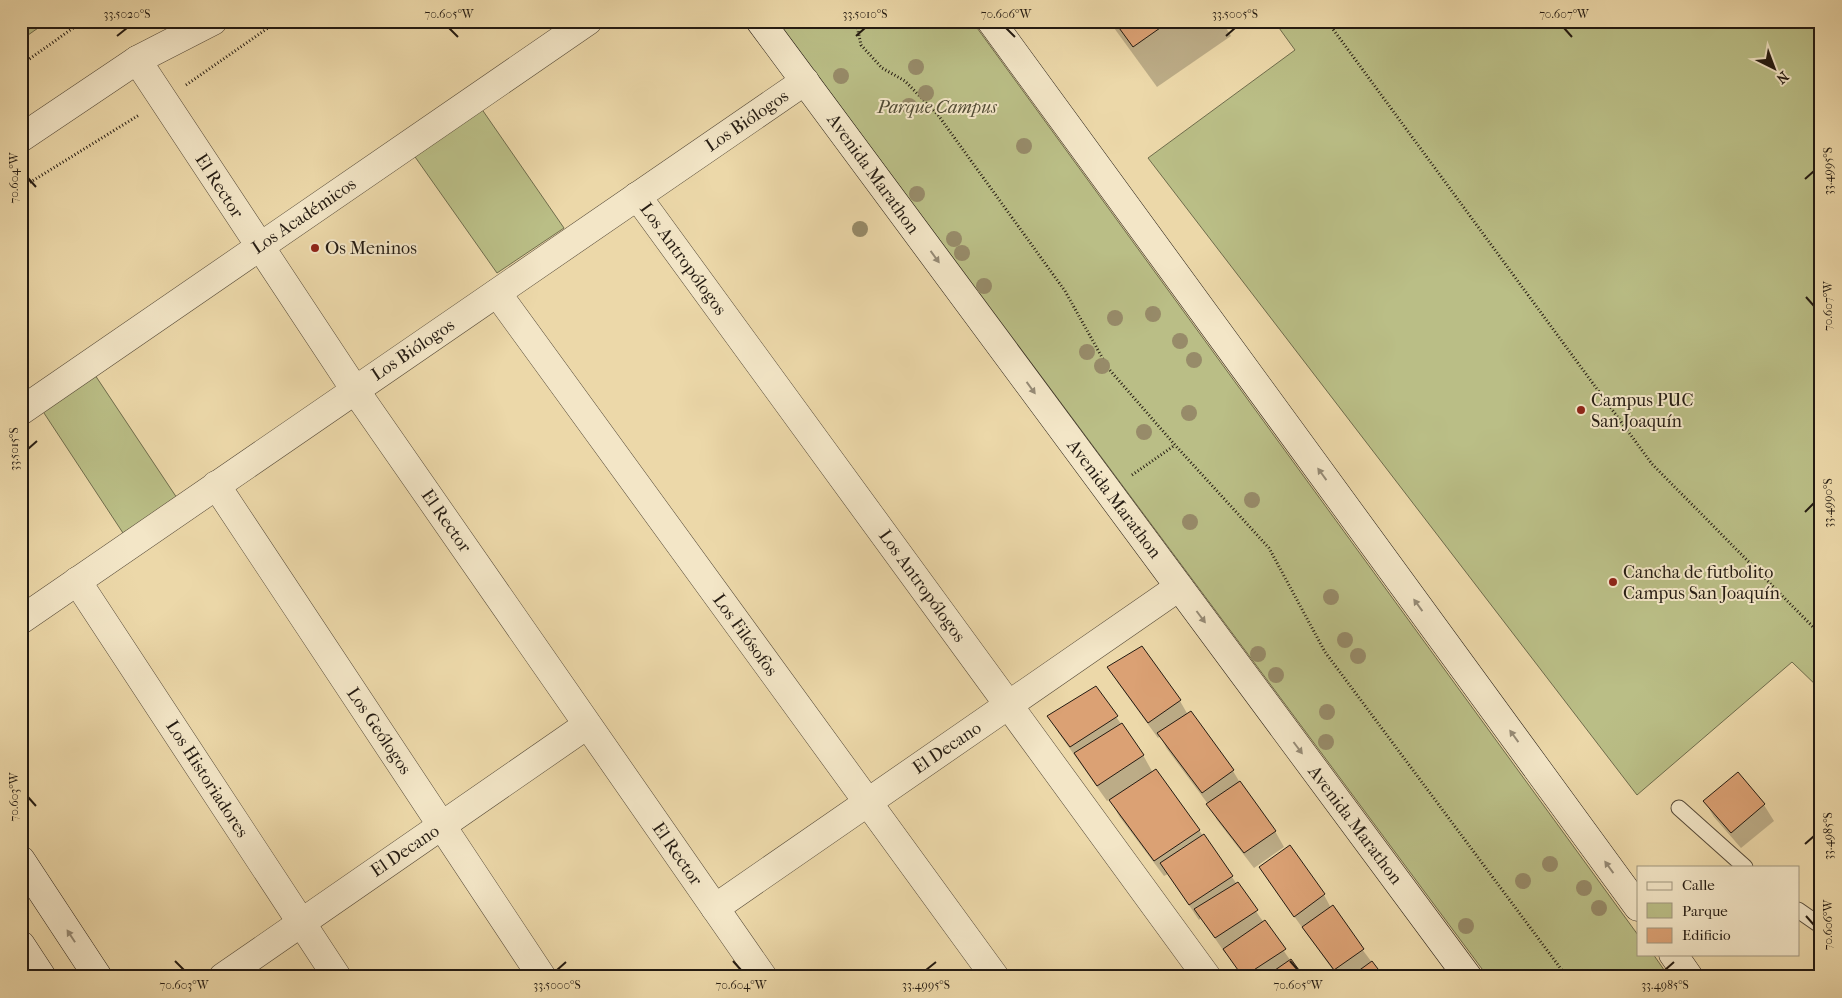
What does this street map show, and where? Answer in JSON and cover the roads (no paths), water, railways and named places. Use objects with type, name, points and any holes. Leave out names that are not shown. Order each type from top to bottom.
[{"type":"street","points":[[137,60],[169,21]]},
{"type":"street","points":[[21,138],[137,60],[213,21]]},
{"type":"street","name":"Los Académicos","points":[[21,411],[588,21]]},
{"type":"street","name":"Avenida Marathon","points":[[760,21],[1468,977]]},
{"type":"street","points":[[991,21],[1637,906]]},
{"type":"street","name":"El Rector","points":[[137,60],[355,390],[763,977]]},
{"type":"street","name":"Los Biólogos","points":[[21,620],[805,82]]},
{"type":"street","name":"Los Antropólogos","points":[[637,196],[1207,977]]},
{"type":"street","name":"Los Filósofos","points":[[497,293],[995,977]]},
{"type":"street","name":"Los Geólogos","points":[[216,485],[542,977]]},
{"type":"street","name":"Los Historiadores","points":[[77,581],[337,977]]},
{"type":"street","name":"El Decano","points":[[715,908],[1179,587]]},
{"type":"street","name":"El Decano","points":[[223,977],[587,725]]},
{"type":"street","points":[[21,860],[98,977]]},
{"type":"street","points":[[21,945],[42,977]]},
{"type":"street","points":[[1674,956],[1689,977]]},
{"type":"lane","points":[[1679,808],[1744,866]]},
{"type":"lane","points":[[1800,911],[1821,926]]},
{"type":"place","name":"Os Meninos","points":[[315,248]]},
{"type":"place","name":"Campus PUC San Joaquín","points":[[1581,410]]},
{"type":"place","name":"Cancha de futbolito Campus San Joaquín","points":[[1613,582]]},
{"type":"park label","name":"Parque Campus","points":[[937,107]]}]
